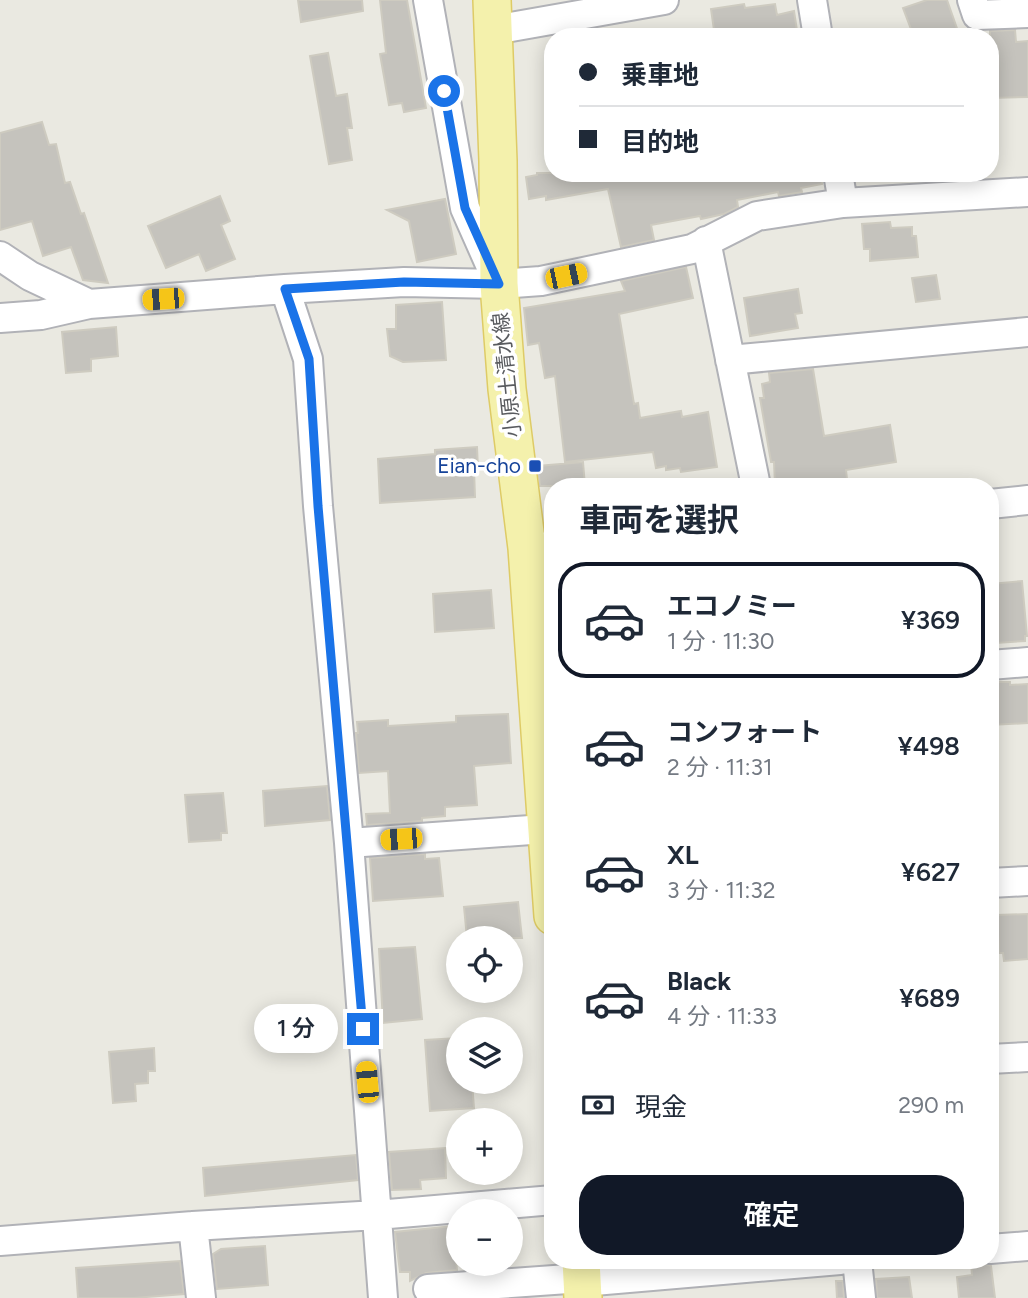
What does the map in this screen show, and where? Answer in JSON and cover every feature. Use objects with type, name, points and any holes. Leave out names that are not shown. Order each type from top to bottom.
[{"type":"main road","name":"小原土清水線","points":[[493,15],[499,284],[507,389],[540,547],[544,773]]},
{"type":"street","points":[[428,0],[465,208],[499,284]]},
{"type":"street","points":[[493,15],[664,0]]},
{"type":"street","points":[[812,0],[817,28]]},
{"type":"street","points":[[972,0],[977,15],[1028,13]]},
{"type":"street","points":[[840,182],[843,202]]},
{"type":"street","points":[[0,318],[41,316],[89,304],[285,289],[404,282],[499,284],[541,281],[692,249],[757,216],[843,202],[1028,192]]},
{"type":"street","points":[[706,241],[754,478]]},
{"type":"street","points":[[0,256],[30,276],[89,304]]},
{"type":"street","points":[[285,289],[309,359],[318,506],[349,843],[383,1298]]},
{"type":"street","points":[[730,360],[1028,332]]},
{"type":"street","points":[[999,503],[1028,500]]},
{"type":"street","points":[[999,664],[1028,662]]},
{"type":"street","points":[[349,843],[544,829]]},
{"type":"street","points":[[999,883],[1028,881]]},
{"type":"street","points":[[999,1059],[1028,1057]]},
{"type":"street","points":[[0,1241],[544,1201]]},
{"type":"street","points":[[193,1226],[201,1298]]},
{"type":"street","points":[[999,1248],[1028,1246]]},
{"type":"street","points":[[428,1289],[723,1269]]},
{"type":"street","points":[[859,1269],[861,1298]]},
{"type":"building","points":[[298,0],[362,0],[363,11],[301,22]]},
{"type":"building","points":[[380,0],[407,0],[426,108],[404,112],[402,103],[389,105],[380,54],[386,53]]},
{"type":"building","points":[[927,0],[947,0],[957,28],[911,28],[903,8]]},
{"type":"building","points":[[744,4],[745,8],[775,4],[777,15],[794,11],[797,28],[714,28],[711,9]]},
{"type":"building","points":[[1015,30],[1016,42],[1028,41],[1028,97],[999,98],[999,31]]},
{"type":"building","points":[[328,53],[336,96],[347,94],[352,128],[347,128],[352,160],[329,164],[310,56]]},
{"type":"building","points":[[42,122],[49,145],[56,144],[65,183],[70,182],[81,214],[84,213],[108,283],[83,280],[71,247],[43,256],[32,221],[0,230],[0,133]]},
{"type":"building","points":[[544,173],[544,182],[822,184],[801,188],[802,192],[779,196],[778,192],[737,200],[738,207],[724,214],[651,225],[654,240],[621,247],[608,189],[546,200],[546,196],[529,199],[526,177]]},
{"type":"building","points":[[220,196],[230,221],[221,225],[235,259],[206,271],[199,254],[166,268],[148,226]]},
{"type":"building","points":[[445,199],[456,254],[417,262],[409,221],[387,210]]},
{"type":"building","points":[[890,222],[891,228],[912,227],[912,236],[916,236],[918,257],[870,261],[870,249],[864,249],[862,224]]},
{"type":"building","points":[[686,267],[693,298],[619,314],[634,404],[638,403],[640,418],[681,411],[682,417],[708,412],[717,467],[681,472],[680,468],[656,468],[653,452],[565,462],[555,376],[545,378],[539,343],[528,345],[524,308],[625,291],[621,281]]},
{"type":"building","points":[[936,275],[940,299],[916,302],[912,278]]},
{"type":"building","points":[[798,289],[802,313],[795,314],[798,328],[750,336],[744,298]]},
{"type":"building","points":[[442,302],[446,360],[403,362],[390,356],[387,329],[396,329],[396,305]]},
{"type":"building","points":[[116,327],[118,356],[91,359],[91,371],[66,373],[62,332]]},
{"type":"building","points":[[813,369],[824,436],[890,425],[896,462],[846,470],[847,478],[775,478],[774,462],[771,462],[760,398],[764,398],[762,384],[770,382],[769,373]]},
{"type":"building","points":[[477,447],[478,469],[474,469],[475,497],[380,503],[378,459]]},
{"type":"building","points":[[583,462],[584,478],[544,478],[544,486],[540,486],[538,466]]},
{"type":"building","points":[[1022,581],[1027,636],[1025,641],[999,643],[999,583]]},
{"type":"building","points":[[491,590],[494,628],[435,632],[433,594]]},
{"type":"building","points":[[999,682],[1010,682],[1010,685],[1028,684],[1028,723],[999,725]]},
{"type":"building","points":[[508,714],[511,763],[474,766],[477,805],[445,807],[445,816],[422,818],[422,821],[367,825],[366,814],[390,813],[388,771],[359,773],[357,722],[388,720],[388,726],[456,722],[456,716]]},
{"type":"building","points":[[327,786],[330,820],[265,826],[263,791]]},
{"type":"building","points":[[223,793],[227,833],[221,833],[221,840],[189,842],[185,795]]},
{"type":"building","points":[[425,854],[425,859],[439,858],[443,896],[373,901],[370,858]]},
{"type":"building","points":[[518,902],[521,926],[466,926],[464,907]]},
{"type":"building","points":[[1028,914],[1028,959],[1004,961],[1003,953],[999,953],[999,915]]},
{"type":"building","points":[[415,947],[422,1019],[383,1023],[379,949]]},
{"type":"building","points":[[446,1039],[446,1094],[473,1094],[474,1108],[430,1111],[425,1040]]},
{"type":"building","points":[[154,1048],[155,1071],[148,1071],[148,1083],[135,1084],[136,1101],[113,1103],[109,1052]]},
{"type":"building","points":[[445,1148],[446,1178],[420,1180],[421,1189],[392,1190],[389,1152]]},
{"type":"building","points":[[356,1155],[358,1180],[205,1196],[203,1168]]},
{"type":"building","points":[[446,1227],[446,1271],[426,1273],[410,1281],[410,1272],[400,1272],[395,1232]]},
{"type":"building","points":[[265,1246],[268,1285],[217,1289],[213,1254],[221,1249]]},
{"type":"building","points":[[180,1261],[184,1294],[134,1298],[78,1298],[76,1268]]},
{"type":"building","points":[[972,1269],[991,1269],[995,1298],[959,1298],[957,1277],[972,1275]]},
{"type":"building","points":[[909,1277],[912,1298],[877,1298],[876,1279]]},
{"type":"building","points":[[836,1281],[843,1281],[844,1298],[837,1298]]},
{"type":"place","name":"Eian-cho","points":[[535,466]]},
{"type":"route","points":[[363,1029],[318,506],[309,359],[285,289],[404,282],[499,284],[465,208],[444,91]]}]
